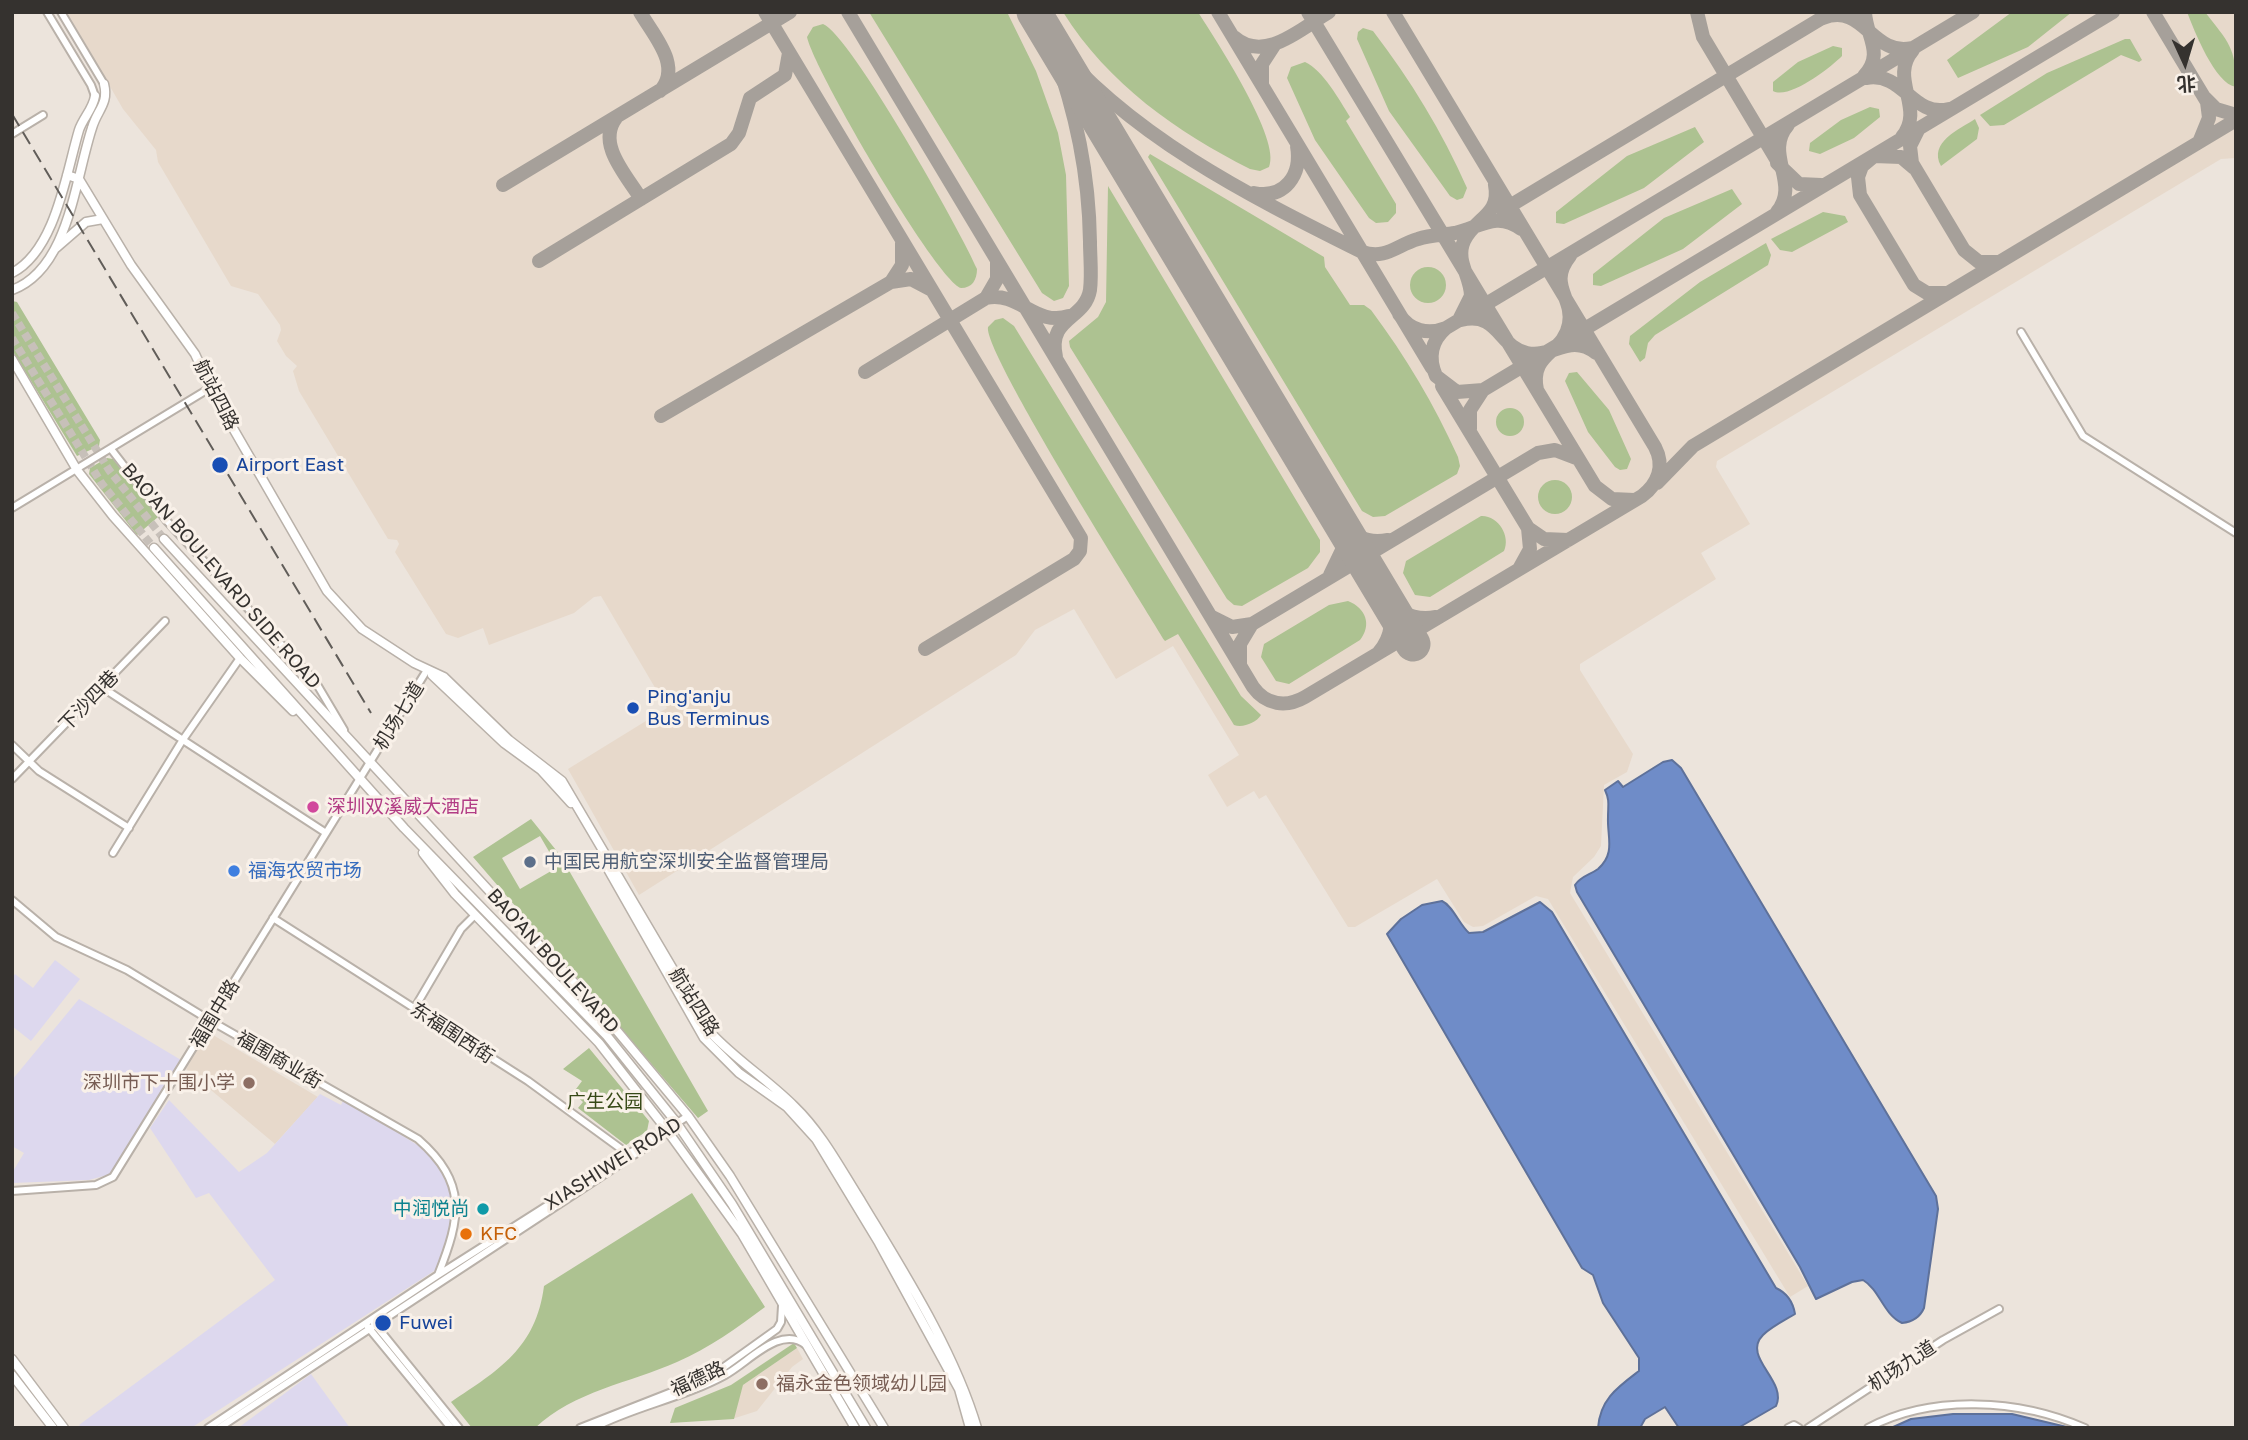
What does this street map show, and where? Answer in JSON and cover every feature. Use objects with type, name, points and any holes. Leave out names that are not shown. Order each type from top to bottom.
[{"type":"main road","points":[[57,248],[79,179],[92,126],[105,104],[104,84]]},
{"type":"main road","points":[[12,273],[32,259],[53,219],[81,124],[95,96]]},
{"type":"main road","points":[[67,175],[79,179]]},
{"type":"main road","name":"航站四路","points":[[79,179],[143,283],[189,344],[210,388],[327,591],[362,629],[427,670],[444,677],[496,728],[562,781],[710,1032],[733,1056],[793,1105],[821,1137],[886,1242],[965,1388],[977,1428]]},
{"type":"main road","points":[[12,292],[39,274],[57,248],[86,222],[103,219]]},
{"type":"main road","name":"BAO'AN BOULEVARD SIDE ROAD","points":[[12,359],[77,470],[147,556],[240,658],[314,730]]},
{"type":"main road","name":"BAO'AN BOULEVARD","points":[[164,539],[603,1014],[688,1116],[765,1228],[884,1428]]},
{"type":"main road","name":"BAO'AN BOULEVARD","points":[[154,548],[404,828],[607,1036],[677,1124],[760,1249],[866,1428]]},
{"type":"main road","name":"航站四路","points":[[427,670],[504,743],[557,785],[576,811],[704,1038],[739,1073],[787,1107],[816,1139],[879,1243],[959,1390],[970,1428]]},
{"type":"main road","points":[[404,828],[475,915],[598,1043],[667,1130],[720,1204],[779,1297],[855,1428]]},
{"type":"main road","points":[[720,1204],[760,1249]]},
{"type":"main road","points":[[12,1359],[64,1428]]},
{"type":"main road","points":[[12,1375],[53,1428]]},
{"type":"main road","points":[[12,1384],[44,1417]]},
{"type":"street","points":[[47,12],[95,96]]},
{"type":"street","points":[[61,12],[104,84]]},
{"type":"street","points":[[12,134],[43,115]]},
{"type":"street","points":[[2021,332],[2083,436],[2236,533]]},
{"type":"street","points":[[12,508],[210,388]]},
{"type":"street","name":"BAO'AN BOULEVARD SIDE ROAD","points":[[111,450],[161,515],[315,681],[350,740]]},
{"type":"street","name":"下沙四巷","points":[[12,779],[165,621]]},
{"type":"street","points":[[113,853],[182,741],[240,658]]},
{"type":"street","name":"机场七道","points":[[370,761],[427,670]]},
{"type":"street","points":[[103,688],[326,833]]},
{"type":"street","points":[[12,745],[29,763],[129,828]]},
{"type":"street","name":"福围中路","points":[[12,1191],[96,1185],[113,1177],[370,761]]},
{"type":"street","name":"福围商业街","points":[[12,900],[56,937],[127,970],[418,1139],[439,1158],[451,1180],[456,1222],[438,1275]]},
{"type":"street","points":[[415,1009],[461,929],[475,915]]},
{"type":"street","name":"东福围西街","points":[[273,918],[528,1081],[628,1154]]},
{"type":"street","name":"XIASHIWEI ROAD","points":[[219,1428],[438,1275],[688,1116]]},
{"type":"street","name":"XIASHIWEI ROAD","points":[[208,1428],[667,1130]]},
{"type":"street","name":"福德路","points":[[593,1428],[706,1385],[767,1343],[781,1322],[779,1297]]},
{"type":"street","name":"机场九道","points":[[1808,1428],[1943,1340],[1999,1309]]},
{"type":"street","points":[[370,1324],[451,1428]]},
{"type":"street","points":[[370,1324],[459,1428]]},
{"type":"street","name":"福德路","points":[[580,1428],[703,1380],[767,1343],[789,1338],[809,1348]]},
{"type":"street","points":[[1868,1428],[1922,1410],[1965,1405],[2039,1412],[2085,1428]]},
{"type":"shaded area","points":[[67,12],[2236,12],[2236,158],[2221,159],[1717,461],[1716,467],[1750,524],[1701,553],[1716,579],[1580,664],[1580,670],[1633,754],[1627,772],[1604,785],[1601,846],[1594,857],[1573,877],[1570,893],[1808,1286],[1790,1297],[1548,899],[1536,896],[1483,926],[1473,927],[1464,922],[1437,879],[1355,927],[1348,927],[1266,795],[1259,799],[1254,791],[1227,807],[1208,775],[1239,755],[1173,646],[1116,679],[1074,609],[1035,630],[1016,655],[639,895],[568,769],[667,708],[601,596],[594,597],[574,613],[489,645],[483,628],[458,638],[446,634],[395,552],[399,544],[397,540],[388,539],[299,391],[293,371],[297,366],[286,356],[277,341],[280,325],[258,294],[231,286],[158,162],[156,150],[123,109]]},
{"type":"shaded area","points":[[55,960],[80,979],[31,1041],[12,1026],[12,979],[15,974],[33,988]]},
{"type":"shaded area","points":[[79,999],[181,1060],[111,1174],[89,1180],[12,1183],[12,1173],[24,1153],[12,1146],[12,1080]]},
{"type":"shaded area","name":"深圳市下十围小学","points":[[208,1032],[318,1097],[275,1144],[186,1069]]},
{"type":"shaded area","points":[[320,1094],[341,1105],[344,1099],[422,1148],[439,1164],[454,1203],[452,1231],[437,1269],[191,1428],[82,1428],[79,1425],[275,1280],[209,1193],[196,1198],[150,1128],[169,1100],[239,1172],[267,1153]]},
{"type":"shaded area","name":"福永金色领域幼儿园","points":[[797,1348],[803,1359],[792,1367],[757,1411],[732,1419],[743,1385]]},
{"type":"shaded area","points":[[311,1374],[350,1428],[238,1428]]},
{"type":"green space","points":[[869,12],[1007,12],[1036,71],[1058,133],[1066,175],[1069,286],[1063,298],[1054,301],[1042,293]]},
{"type":"green space","points":[[1063,12],[1198,12],[1257,113],[1266,135],[1270,154],[1269,167],[1260,171],[1250,169],[1196,139],[1146,104],[1101,62]]},
{"type":"green space","points":[[2012,12],[2072,12],[2028,47],[1958,78],[1947,60]]},
{"type":"green space","points":[[2187,12],[2205,12],[2230,46],[2235,63],[2236,87],[2228,84],[2213,67]]},
{"type":"green space","points":[[823,24],[837,36],[880,96],[950,217],[977,269],[975,280],[968,287],[961,288],[947,276],[927,250],[852,129],[830,89],[807,37],[813,27]]},
{"type":"green space","points":[[1363,28],[1373,31],[1425,107],[1467,188],[1463,198],[1457,200],[1450,196],[1389,111],[1357,39],[1358,32]]},
{"type":"green space","points":[[2130,39],[2142,60],[2139,62],[2121,55],[2004,125],[1990,126],[1980,115],[2047,73]]},
{"type":"green space","points":[[1833,46],[1842,48],[1842,56],[1828,68],[1799,87],[1780,93],[1773,91],[1773,82],[1798,62]]},
{"type":"green space","points":[[1305,62],[1325,79],[1336,95],[1350,117],[1346,121],[1396,204],[1396,213],[1388,222],[1376,223],[1369,218],[1315,140],[1287,78],[1291,67]]},
{"type":"green space","points":[[1870,107],[1879,109],[1880,117],[1854,138],[1820,154],[1809,151],[1810,143],[1841,120]]},
{"type":"green space","points":[[1975,119],[1979,128],[1977,139],[1941,166],[1938,158],[1942,143]]},
{"type":"green space","points":[[1695,127],[1704,142],[1644,188],[1564,224],[1556,223],[1556,212],[1627,156]]},
{"type":"green space","points":[[1150,154],[1324,257],[1325,267],[1350,305],[1364,305],[1371,310],[1408,363],[1458,457],[1460,466],[1457,474],[1385,516],[1373,517],[1362,511],[1148,157]]},
{"type":"green space","points":[[1108,186],[1320,540],[1320,552],[1308,568],[1242,606],[1234,605],[1227,599],[1070,347],[1069,341],[1098,317],[1106,302]]},
{"type":"green space","points":[[1732,189],[1742,204],[1683,249],[1601,286],[1593,285],[1593,274],[1664,218]]},
{"type":"green space","points":[[1823,212],[1845,216],[1848,222],[1792,252],[1780,250],[1771,239]]},
{"type":"green space","points":[[1766,243],[1771,255],[1768,265],[1655,335],[1648,343],[1645,358],[1640,362],[1629,344],[1630,336],[1700,282]]},
{"type":"green space","points":[[1428,267],[1440,273],[1446,285],[1440,297],[1428,303],[1416,297],[1410,285],[1416,273]]},
{"type":"green space","points":[[12,301],[17,302],[100,440],[99,446],[77,456],[12,350]]},
{"type":"green space","points":[[1003,318],[1014,326],[1241,696],[1261,715],[1253,722],[1234,725],[1178,634],[1165,641],[1010,381],[993,346],[988,327],[995,320]]},
{"type":"green space","points":[[1577,372],[1609,410],[1631,459],[1627,469],[1620,470],[1615,467],[1588,432],[1565,381],[1569,373]]},
{"type":"green space","points":[[1510,408],[1520,412],[1524,422],[1520,432],[1510,436],[1500,432],[1496,422],[1500,412]]},
{"type":"green space","points":[[107,458],[113,459],[158,517],[137,535],[89,474],[90,468]]},
{"type":"green space","points":[[1555,480],[1567,485],[1572,497],[1567,509],[1555,514],[1543,509],[1538,497],[1543,485]]},
{"type":"green space","points":[[1481,516],[1493,519],[1502,527],[1506,539],[1504,551],[1430,597],[1415,595],[1403,573],[1406,561]]},
{"type":"green space","points":[[1348,601],[1363,612],[1365,618],[1366,629],[1360,640],[1289,684],[1276,681],[1261,657],[1264,644],[1329,605]]},
{"type":"green space","points":[[531,819],[560,855],[708,1111],[698,1118],[473,857]],"holes":[[[540,836],[558,867],[520,889],[502,858]]]},
{"type":"green space","name":"广生公园","points":[[589,1048],[649,1121],[647,1131],[626,1145],[578,1108],[583,1102],[573,1093],[582,1081],[563,1069]]},
{"type":"green space","points":[[692,1193],[765,1307],[700,1350],[677,1362],[585,1396],[550,1415],[535,1428],[472,1428],[451,1402],[499,1368],[524,1342],[540,1307],[544,1286]]},
{"type":"green space","points":[[794,1343],[797,1348],[743,1385],[734,1419],[670,1423],[675,1408],[731,1385]]},
{"type":"water","points":[[1672,760],[1681,768],[1936,1196],[1938,1209],[1924,1308],[1912,1320],[1902,1323],[1896,1319],[1863,1280],[1852,1282],[1816,1299],[1800,1267],[1577,892],[1577,882],[1598,869],[1609,851],[1608,797],[1605,790],[1618,781],[1623,787],[1663,762]]},
{"type":"water","points":[[1442,901],[1469,933],[1483,932],[1540,902],[1552,912],[1776,1288],[1789,1298],[1793,1306],[1795,1314],[1766,1332],[1758,1343],[1757,1352],[1776,1387],[1776,1406],[1738,1428],[1679,1428],[1665,1407],[1645,1419],[1640,1428],[1598,1428],[1606,1401],[1617,1388],[1639,1371],[1639,1358],[1603,1303],[1593,1275],[1582,1268],[1387,934],[1401,919],[1422,905]]},
{"type":"water","points":[[1953,1414],[2012,1414],[2071,1428],[1891,1428],[1911,1419]]},
{"type":"taxiway","points":[[640,12],[664,51],[667,61],[666,81],[660,91]]},
{"type":"taxiway","points":[[765,12],[1081,538],[1080,551],[1074,559],[925,649]]},
{"type":"taxiway","points":[[503,185],[790,12]]},
{"type":"taxiway","points":[[848,12],[1253,687],[1264,698],[1277,703],[1291,703],[1305,697],[1642,496],[1656,480],[1660,468],[1655,447],[1393,12]]},
{"type":"taxiway","points":[[1218,12],[1432,368]]},
{"type":"taxiway","points":[[1308,12],[1595,486],[1612,499],[1634,500]]},
{"type":"taxiway","points":[[1234,37],[1258,47],[1270,45],[1283,41],[1329,12]]},
{"type":"taxiway","points":[[1697,12],[1703,37],[1782,169]]},
{"type":"taxiway","points":[[1503,210],[1832,12]]},
{"type":"taxiway","points":[[1864,76],[1870,68],[1874,52],[1865,12]]},
{"type":"taxiway","points":[[1399,314],[1408,324],[1420,330],[1446,328],[1973,12]]},
{"type":"taxiway","points":[[1446,328],[1437,338],[1432,350],[1436,376],[1457,392],[1483,390],[2113,12]]},
{"type":"taxiway","points":[[2153,12],[2207,102],[2209,118],[2200,140]]},
{"type":"taxiway","points":[[1823,18],[1837,15],[1849,17],[1887,45],[1898,49],[1912,48]]},
{"type":"taxiway","points":[[1049,38],[1081,73],[1116,105],[1154,134],[1235,186],[1362,252],[1385,253],[1423,238],[1455,233],[1488,222],[1504,221],[1521,229]]},
{"type":"taxiway","points":[[1262,84],[1262,64],[1275,44]]},
{"type":"taxiway","points":[[1053,49],[1075,120],[1084,167],[1091,272],[1087,300],[1061,326],[1057,334],[1056,357]]},
{"type":"taxiway","points":[[1902,137],[1910,115],[1904,72],[1906,61],[1913,50]]},
{"type":"taxiway","points":[[539,261],[731,144],[739,133],[750,98],[785,75],[789,53]]},
{"type":"taxiway","points":[[1866,78],[1890,81],[1926,107],[1936,110],[1949,109]]},
{"type":"taxiway","points":[[2205,98],[2216,109],[2236,115]]},
{"type":"taxiway","points":[[616,118],[611,128],[611,149],[641,199]]},
{"type":"taxiway","points":[[1657,483],[1693,446],[2236,120]]},
{"type":"taxiway","points":[[1777,212],[1785,190],[1779,147],[1781,136],[1788,125]]},
{"type":"taxiway","points":[[1918,130],[1910,146],[1912,163],[1964,250],[1979,262],[1998,262]]},
{"type":"taxiway","points":[[1254,193],[1274,192],[1289,183],[1297,166],[1297,146]]},
{"type":"taxiway","points":[[1914,168],[1901,157],[1874,156],[1862,166],[1858,177],[1860,195],[1914,285],[1927,293],[1945,293]]},
{"type":"taxiway","points":[[1777,163],[1799,184],[1821,185]]},
{"type":"taxiway","points":[[1460,318],[1471,296],[1462,262],[1462,248],[1468,233],[1494,204],[1495,185]]},
{"type":"taxiway","points":[[661,416],[891,282],[902,265],[902,243]]},
{"type":"taxiway","points":[[1537,390],[1538,368],[1542,360],[1561,342],[1569,324],[1570,315],[1561,275],[1570,256]]},
{"type":"taxiway","points":[[865,372],[986,298],[997,279],[997,262]]},
{"type":"taxiway","points":[[891,282],[911,279],[930,289]]},
{"type":"taxiway","points":[[986,298],[1009,299],[1046,317],[1069,316]]},
{"type":"taxiway","points":[[1461,320],[1483,321],[1491,325],[1510,344],[1527,353],[1536,354],[1578,345],[1596,353]]},
{"type":"taxiway","points":[[1442,386],[1528,528],[1530,549],[1519,569]]},
{"type":"taxiway","points":[[1470,429],[1470,410],[1483,390]]},
{"type":"taxiway","points":[[1212,617],[1232,627],[1252,624],[1538,453],[1555,450],[1576,458]]},
{"type":"taxiway","points":[[1337,518],[1347,530],[1359,537],[1373,541],[1388,540]]},
{"type":"taxiway","points":[[1330,575],[1343,548],[1339,523]]},
{"type":"taxiway","points":[[1528,528],[1544,539],[1568,540]]},
{"type":"taxiway","points":[[1384,596],[1395,607],[1413,617],[1436,617]]},
{"type":"taxiway","points":[[1379,652],[1387,640],[1390,627],[1386,600]]},
{"type":"taxiway","points":[[1240,664],[1240,644],[1252,624]]},
{"type":"runway","points":[[1034,12],[1413,644]]},
{"type":"tunnel","points":[[12,313],[109,470],[164,539]]},
{"type":"tunnel","points":[[12,338],[102,484],[154,548]]},
{"type":"railway","points":[[12,114],[371,713]]},
{"type":"place","name":"Airport East","points":[[220,465]]},
{"type":"place","name":"Ping'anju Bus Terminus","points":[[633,708]]},
{"type":"place","name":"深圳双溪威大酒店","points":[[313,807]]},
{"type":"place","name":"中国民用航空深圳安全监督管理局","points":[[530,862]]},
{"type":"place","name":"福海农贸市场","points":[[234,871]]},
{"type":"place","name":"深圳市下十围小学","points":[[249,1083]]},
{"type":"place","name":"中润悦尚","points":[[483,1209]]},
{"type":"place","name":"KFC","points":[[466,1234]]},
{"type":"place","name":"Fuwei","points":[[383,1323]]},
{"type":"place","name":"福永金色领域幼儿园","points":[[762,1384]]}]
